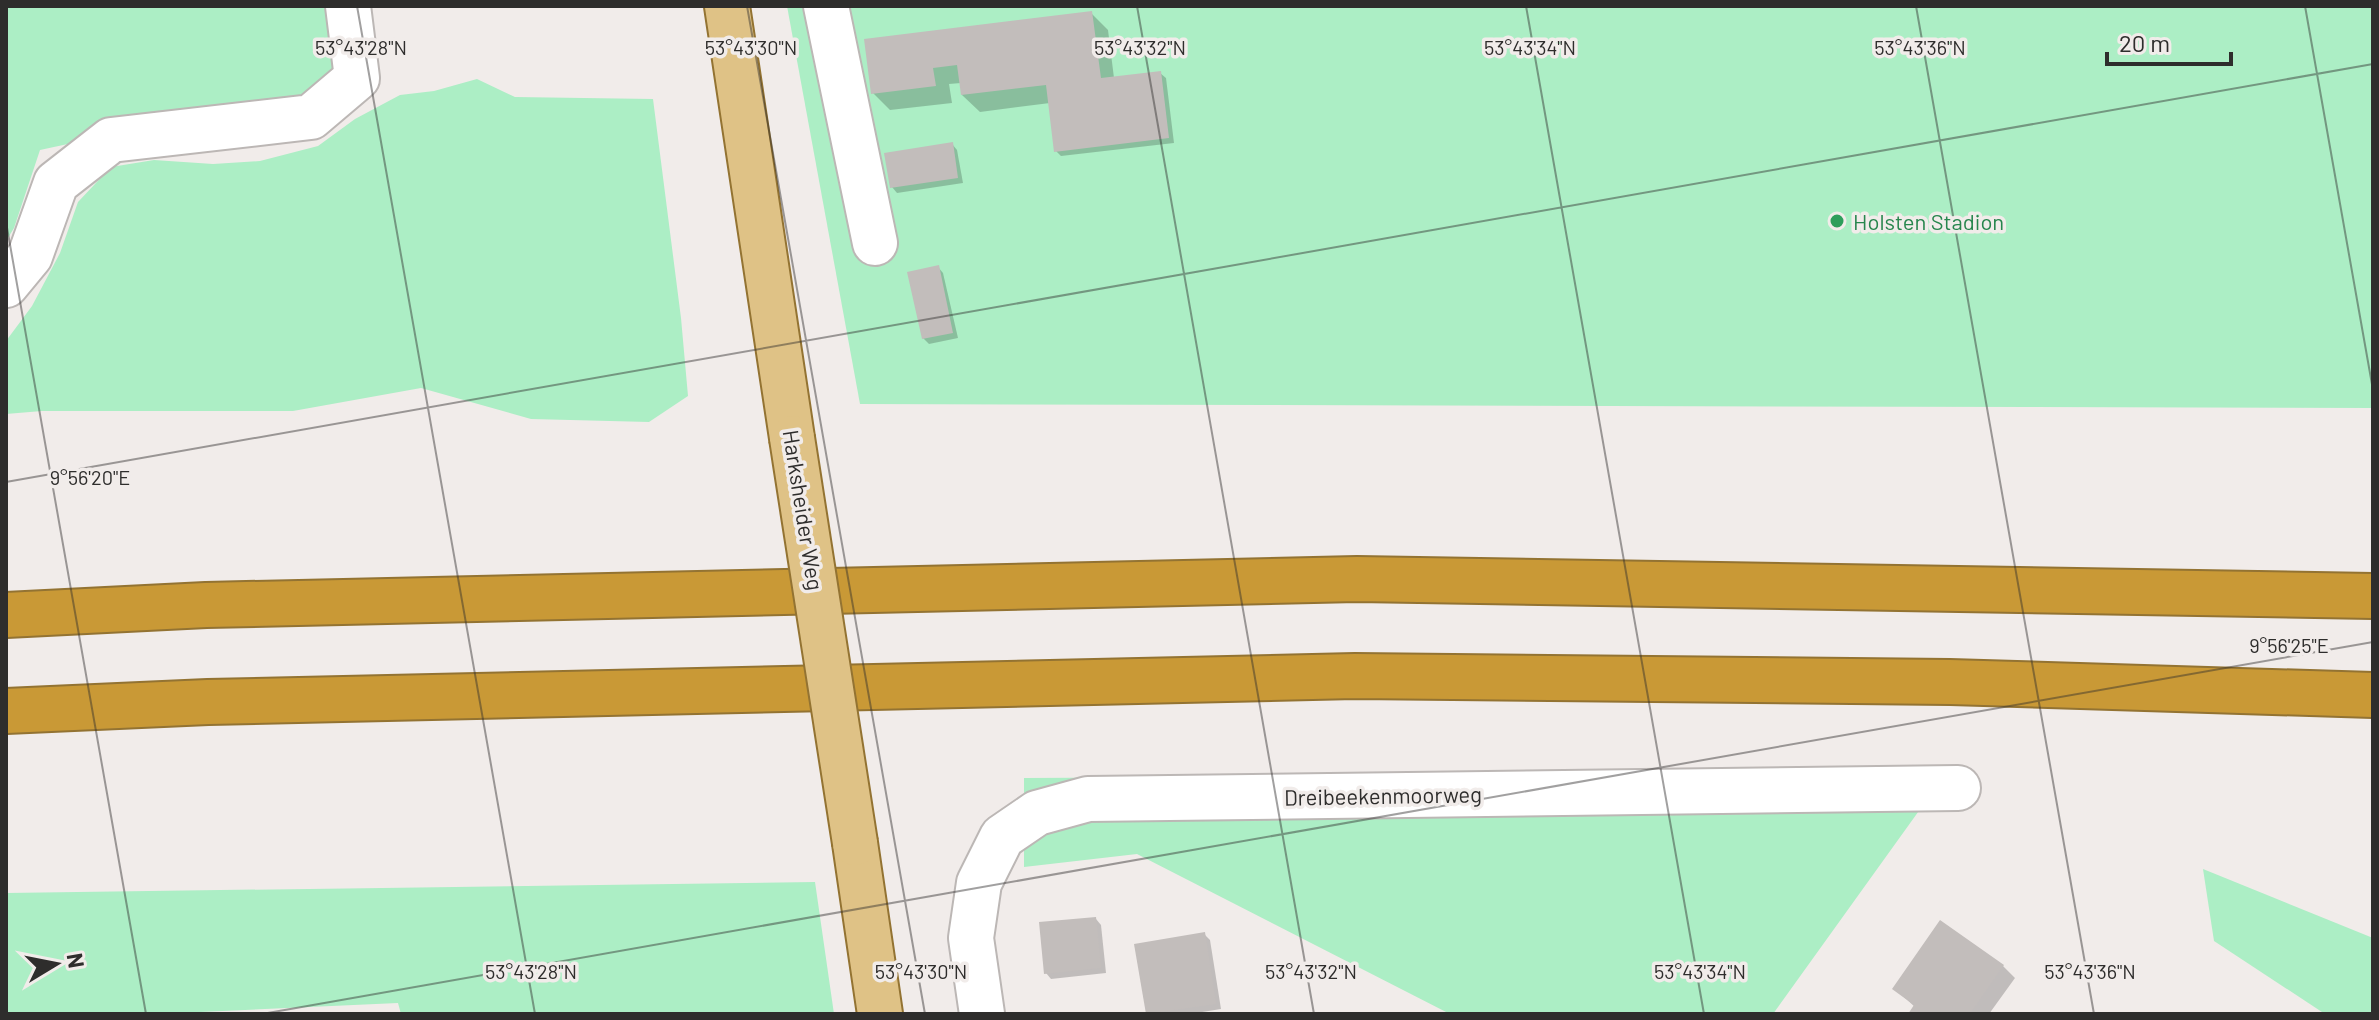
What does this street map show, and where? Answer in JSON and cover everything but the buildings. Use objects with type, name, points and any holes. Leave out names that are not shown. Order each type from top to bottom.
[{"type":"highway","points":[[6,615],[206,605],[1357,579],[2373,596]]},
{"type":"highway","points":[[6,711],[208,702],[1355,676],[1950,682],[2373,695]]},
{"type":"main road","name":"Harksheider Weg","points":[[727,6],[880,1014]]},
{"type":"street","points":[[6,285],[30,256],[56,183],[111,140],[311,117],[357,78],[348,6]]},
{"type":"street","points":[[826,6],[875,243]]},
{"type":"street","name":"Dreibeekenmoorweg","points":[[982,1014],[971,938],[979,883],[1002,837],[1037,813],[1088,799],[1958,788]]},
{"type":"green space","points":[[6,6],[332,6],[337,121],[156,125],[40,150],[14,228],[6,241]]},
{"type":"green space","name":"Holsten Stadion","points":[[787,6],[2373,6],[2373,408],[860,404]]},
{"type":"green space","points":[[477,79],[515,97],[653,99],[688,396],[649,422],[531,419],[421,388],[293,411],[42,411],[6,414],[6,341],[32,306],[60,253],[78,202],[111,167],[154,160],[213,164],[260,161],[318,146],[355,119],[400,95],[434,91]]},
{"type":"green space","points":[[1875,774],[1926,801],[1773,1014],[1450,1014],[1137,854],[1024,867],[1024,778]]},
{"type":"green space","points":[[2203,869],[2373,938],[2373,1014],[2325,1014],[2214,941]]},
{"type":"green space","points":[[815,882],[834,1014],[401,1014],[398,1003],[156,1014],[6,1014],[6,893]]},
{"type":"place","name":"Holsten Stadion","points":[[1837,221]]}]
